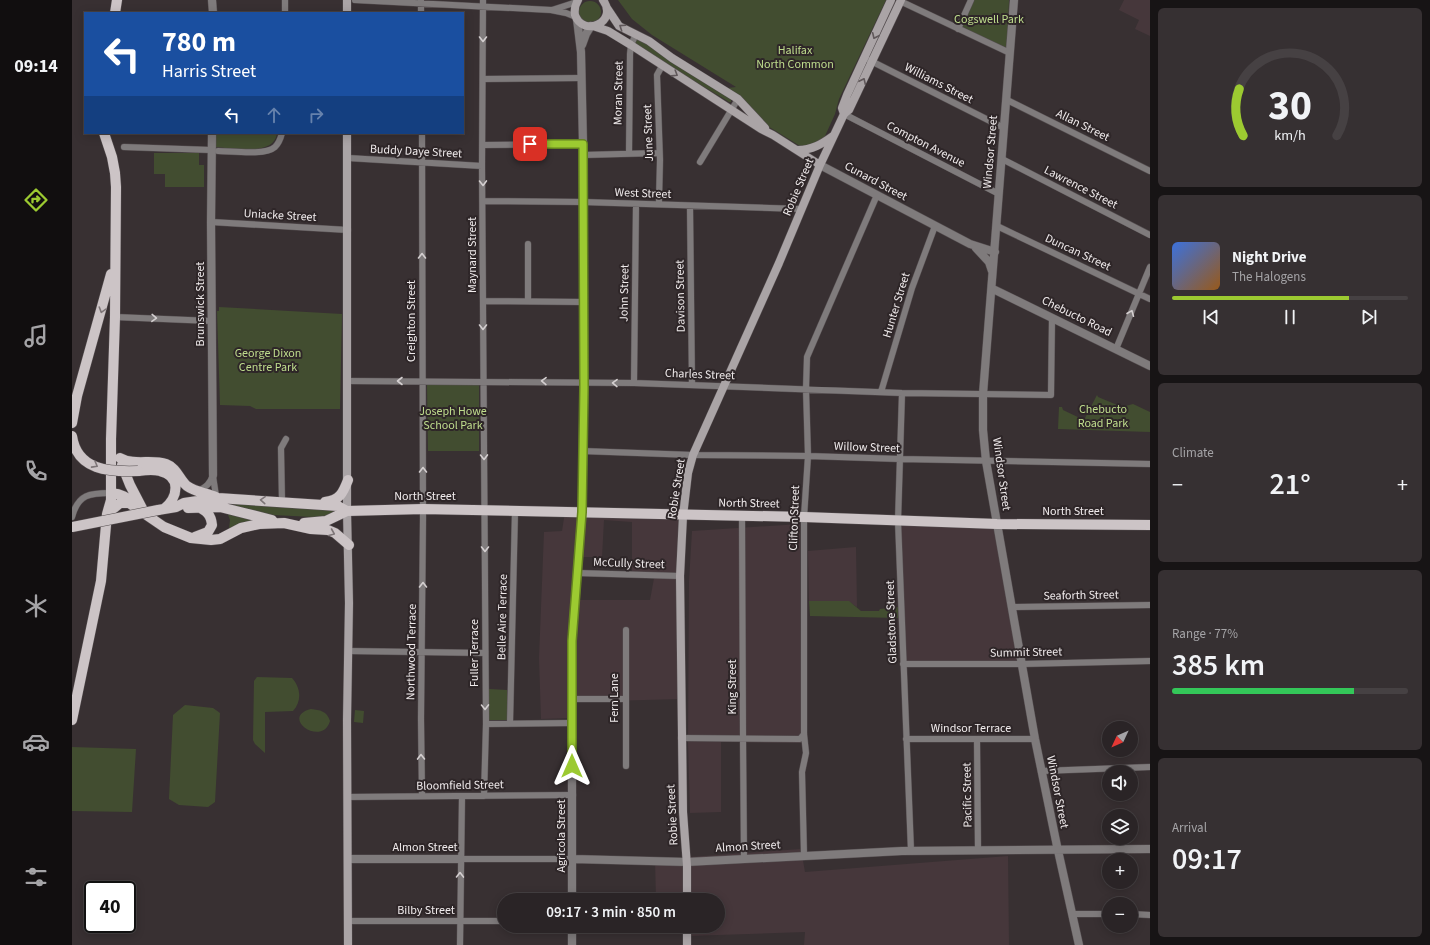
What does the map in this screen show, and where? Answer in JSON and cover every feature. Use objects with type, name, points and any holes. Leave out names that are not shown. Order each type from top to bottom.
[{"type":"main road","points":[[347,0],[347,12]]},
{"type":"main road","name":"Robie Street","points":[[844,114],[842,108],[891,0]]},
{"type":"main road","name":"Robie Street","points":[[687,893],[681,738],[680,576],[683,516],[688,473],[693,455],[776,269],[820,165],[844,114],[849,110],[900,0]]},
{"type":"main road","points":[[577,18],[575,12],[578,1]]},
{"type":"main road","points":[[592,26],[604,20],[607,13],[605,3]]},
{"type":"main road","name":"Cunard Street","points":[[605,3],[618,26],[649,41],[672,58],[738,99],[773,135]]},
{"type":"main road","name":"Cunard Street","points":[[577,18],[586,26],[592,26],[608,31],[820,165]]},
{"type":"main road","points":[[72,720],[101,581],[107,514],[111,500],[111,439],[116,259],[115,173],[112,157],[104,134]]},
{"type":"main road","points":[[347,134],[347,511],[349,545],[347,797],[348,945]]},
{"type":"main road","points":[[798,150],[819,146],[833,136]]},
{"type":"main road","points":[[72,423],[77,396],[88,355],[116,259]]},
{"type":"main road","points":[[72,436],[74,444],[82,457],[102,470],[155,470],[168,474],[173,478],[176,490],[173,500],[161,510]]},
{"type":"main road","points":[[111,439],[130,485],[146,515]]},
{"type":"main road","points":[[120,458],[125,461],[168,465],[175,470],[188,487],[218,500]]},
{"type":"main road","points":[[315,504],[336,500],[342,494],[348,480]]},
{"type":"main road","points":[[111,493],[118,493],[125,496],[134,502],[146,515]]},
{"type":"main road","points":[[72,527],[176,507],[184,503],[218,500]]},
{"type":"main road","points":[[176,507],[198,507],[218,500]]},
{"type":"main road","name":"North Street","points":[[218,500],[315,504],[338,506],[347,511]]},
{"type":"main road","name":"North Street","points":[[218,500],[284,523],[310,523],[326,521],[347,511],[423,509],[582,512],[683,516],[742,516],[997,524],[1150,525]]},
{"type":"main road","points":[[107,514],[120,503],[124,502],[129,503],[164,528],[191,538],[211,540],[220,538],[246,527],[260,524],[284,523],[311,529],[328,530],[335,533],[349,545]]},
{"type":"main road","points":[[191,538],[204,534],[211,528],[212,524],[206,511],[198,507]]},
{"type":"main road","points":[[687,933],[687,945]]},
{"type":"street","points":[[212,0],[212,12]]},
{"type":"street","points":[[285,0],[285,12]]},
{"type":"street","points":[[355,0],[483,3],[551,10],[566,13],[577,18]]},
{"type":"street","points":[[900,0],[1010,53]]},
{"type":"street","points":[[958,29],[971,0]]},
{"type":"street","name":"Windsor Street","points":[[1014,0],[993,289],[983,394],[986,461],[1035,739],[1079,945]]},
{"type":"street","points":[[551,10],[578,1]]},
{"type":"street","name":"Maynard Street","points":[[483,3],[482,166],[485,510]]},
{"type":"street","name":"Agricola Street","points":[[572,893],[572,641],[582,512],[582,302],[584,202],[581,52],[577,18]]},
{"type":"street","name":"Agricola Street","points":[[581,52],[586,34],[592,26]]},
{"type":"street","name":"Moran Street","points":[[628,154],[630,45],[636,34]]},
{"type":"street","name":"Williams Street","points":[[864,58],[1004,128]]},
{"type":"street","name":"June Street","points":[[659,200],[660,153],[658,76],[662,66]]},
{"type":"street","points":[[483,79],[581,78]]},
{"type":"street","points":[[700,162],[738,99]]},
{"type":"street","name":"Allan Street","points":[[1007,100],[1150,171]]},
{"type":"street","name":"Compton Avenue","points":[[844,114],[999,194]]},
{"type":"street","name":"Brunswick Street","points":[[212,134],[215,150],[211,222],[213,475],[218,500]]},
{"type":"street","points":[[124,147],[255,152],[268,151],[275,147],[282,134]]},
{"type":"street","name":"Creighton Street","points":[[422,134],[423,509]]},
{"type":"street","points":[[483,145],[583,144]]},
{"type":"street","points":[[583,155],[660,153]]},
{"type":"street","name":"Buddy Daye Street","points":[[348,158],[482,166]]},
{"type":"street","name":"Lawrence Street","points":[[1002,159],[1150,235]]},
{"type":"street","name":"Cunard Street","points":[[820,165],[970,244],[995,252]]},
{"type":"street","name":"Clifton Street","points":[[804,855],[802,772],[806,753],[804,734],[804,518],[808,456],[806,389],[807,357],[877,195]]},
{"type":"street","name":"West Street","points":[[483,201],[584,202],[801,209]]},
{"type":"street","name":"John Street","points":[[634,383],[636,204]]},
{"type":"street","name":"Davison Street","points":[[690,206],[692,385]]},
{"type":"street","name":"Uniacke Street","points":[[211,222],[348,230]]},
{"type":"street","name":"Hunter Street","points":[[881,392],[912,288],[935,226]]},
{"type":"street","name":"Duncan Street","points":[[997,226],[1150,298]]},
{"type":"street","points":[[528,244],[528,301]]},
{"type":"street","name":"Cunard Street","points":[[970,244],[989,262],[993,274]]},
{"type":"street","points":[[1116,349],[1150,267]]},
{"type":"street","name":"Chebucto Road","points":[[993,289],[1150,366]]},
{"type":"street","points":[[483,301],[582,302]]},
{"type":"street","points":[[115,317],[212,321]]},
{"type":"street","name":"Charles Street","points":[[348,381],[422,380],[634,383],[902,393],[1051,395],[1052,318]]},
{"type":"street","name":"Gladstone Street","points":[[902,393],[898,521],[906,739],[912,850]]},
{"type":"street","points":[[282,502],[281,448],[286,439]]},
{"type":"street","name":"Willow Street","points":[[582,451],[693,455],[808,456],[1150,464]]},
{"type":"street","points":[[198,491],[208,486],[213,475]]},
{"type":"street","points":[[72,517],[81,498],[95,493],[111,493]]},
{"type":"street","name":"Northwood Terrace","points":[[422,796],[421,720],[423,509]]},
{"type":"street","name":"Fuller Terrace","points":[[484,796],[486,724],[485,510]]},
{"type":"street","name":"Belle Aire Terrace","points":[[510,723],[515,511]]},
{"type":"street","name":"King Street","points":[[742,516],[744,859]]},
{"type":"street","name":"McCully Street","points":[[577,573],[680,576]]},
{"type":"street","name":"Seaforth Street","points":[[1012,607],[1150,605]]},
{"type":"street","name":"Fern Lane","points":[[626,630],[626,766]]},
{"type":"street","points":[[348,650],[485,653]]},
{"type":"street","name":"Summit Street","points":[[903,664],[1022,664],[1150,661]]},
{"type":"street","points":[[572,699],[625,699]]},
{"type":"street","points":[[486,724],[572,723]]},
{"type":"street","points":[[681,738],[800,739],[804,734]]},
{"type":"street","name":"Windsor Terrace","points":[[906,739],[1035,739]]},
{"type":"street","name":"Pacific Street","points":[[977,739],[978,850]]},
{"type":"street","points":[[1042,771],[1150,767]]},
{"type":"street","name":"Bloomfield Street","points":[[347,797],[573,795]]},
{"type":"street","points":[[460,945],[462,796]]},
{"type":"street","name":"Almon Street","points":[[348,858],[573,859],[687,862],[912,850],[1150,849]]},
{"type":"street","points":[[1072,914],[1102,914]]},
{"type":"street","points":[[1138,914],[1150,915]]},
{"type":"street","name":"Bilby Street","points":[[348,921],[497,921]]},
{"type":"street","points":[[572,933],[572,945]]},
{"type":"shaded area","points":[[1124,0],[1150,0],[1150,36],[1135,29],[1139,20],[1119,10]]},
{"type":"shaded area","points":[[566,512],[685,515],[681,699],[572,702],[572,718],[541,719],[539,658],[544,532],[562,531]],"holes":[[[604,520],[632,522],[632,574],[655,573],[650,600],[580,600],[583,557],[602,557]]]},
{"type":"shaded area","points":[[800,524],[802,743],[721,742],[721,812],[690,813],[688,743],[689,581],[692,531]]},
{"type":"shaded area","points":[[895,525],[995,529],[1022,664],[900,664]]},
{"type":"shaded area","points":[[856,547],[857,607],[848,601],[809,601],[808,551]]},
{"type":"shaded area","points":[[801,849],[805,872],[1008,856],[1009,945],[804,945],[805,932],[687,936],[687,933],[725,933],[725,893],[656,893],[655,859],[675,860],[689,857]]},
{"type":"green space","name":"Halifax North Common","points":[[618,0],[886,0],[839,99],[835,114],[825,136],[821,140],[806,146],[800,146],[766,125],[728,88],[736,87],[652,35],[632,19]]},
{"type":"green space","name":"Cogswell Park","points":[[974,0],[1009,0],[1007,48],[961,27]]},
{"type":"green space","points":[[586,1],[594,1],[601,8],[601,16],[594,23],[586,23],[579,16],[579,8]]},
{"type":"green space","points":[[637,40],[642,40],[731,98],[731,102],[635,45]]},
{"type":"green space","points":[[215,134],[277,134],[274,141],[261,148],[241,149],[215,147]]},
{"type":"green space","points":[[154,153],[199,153],[199,165],[204,165],[204,187],[165,187],[165,174],[154,174]]},
{"type":"green space","name":"George Dixon Centre Park","points":[[219,307],[342,314],[340,409],[256,409],[250,406],[220,405],[217,311],[219,311]]},
{"type":"green space","name":"Joseph Howe School Park","points":[[427,385],[479,385],[479,451],[428,451]]},
{"type":"green space","name":"Chebucto Road Park","points":[[1097,395],[1098,397],[1122,407],[1133,404],[1150,412],[1150,432],[1058,429],[1059,407],[1062,407],[1063,410],[1084,420]]},
{"type":"green space","points":[[227,503],[338,510],[323,517],[273,515],[227,506]]},
{"type":"green space","points":[[227,512],[256,519],[229,529],[230,520]]},
{"type":"green space","points":[[809,601],[849,601],[861,611],[879,611],[880,609],[898,607],[898,618],[810,616]]},
{"type":"green space","points":[[257,677],[292,678],[299,690],[298,703],[293,711],[265,712],[265,753],[255,744],[253,740],[254,681]]},
{"type":"green space","points":[[489,689],[507,690],[507,720],[489,720]]},
{"type":"green space","points":[[185,705],[213,708],[220,713],[215,802],[208,807],[179,805],[169,799],[173,715]]},
{"type":"green space","points":[[311,709],[320,711],[327,715],[330,721],[326,729],[319,732],[312,731],[301,723],[299,718],[302,713]]},
{"type":"green space","points":[[355,710],[364,711],[363,723],[354,722]]},
{"type":"green space","points":[[72,747],[136,749],[132,812],[72,811]]},
{"type":"route","points":[[530,144],[583,144],[584,196],[582,302],[584,388],[582,512],[572,641],[572,766]]}]
